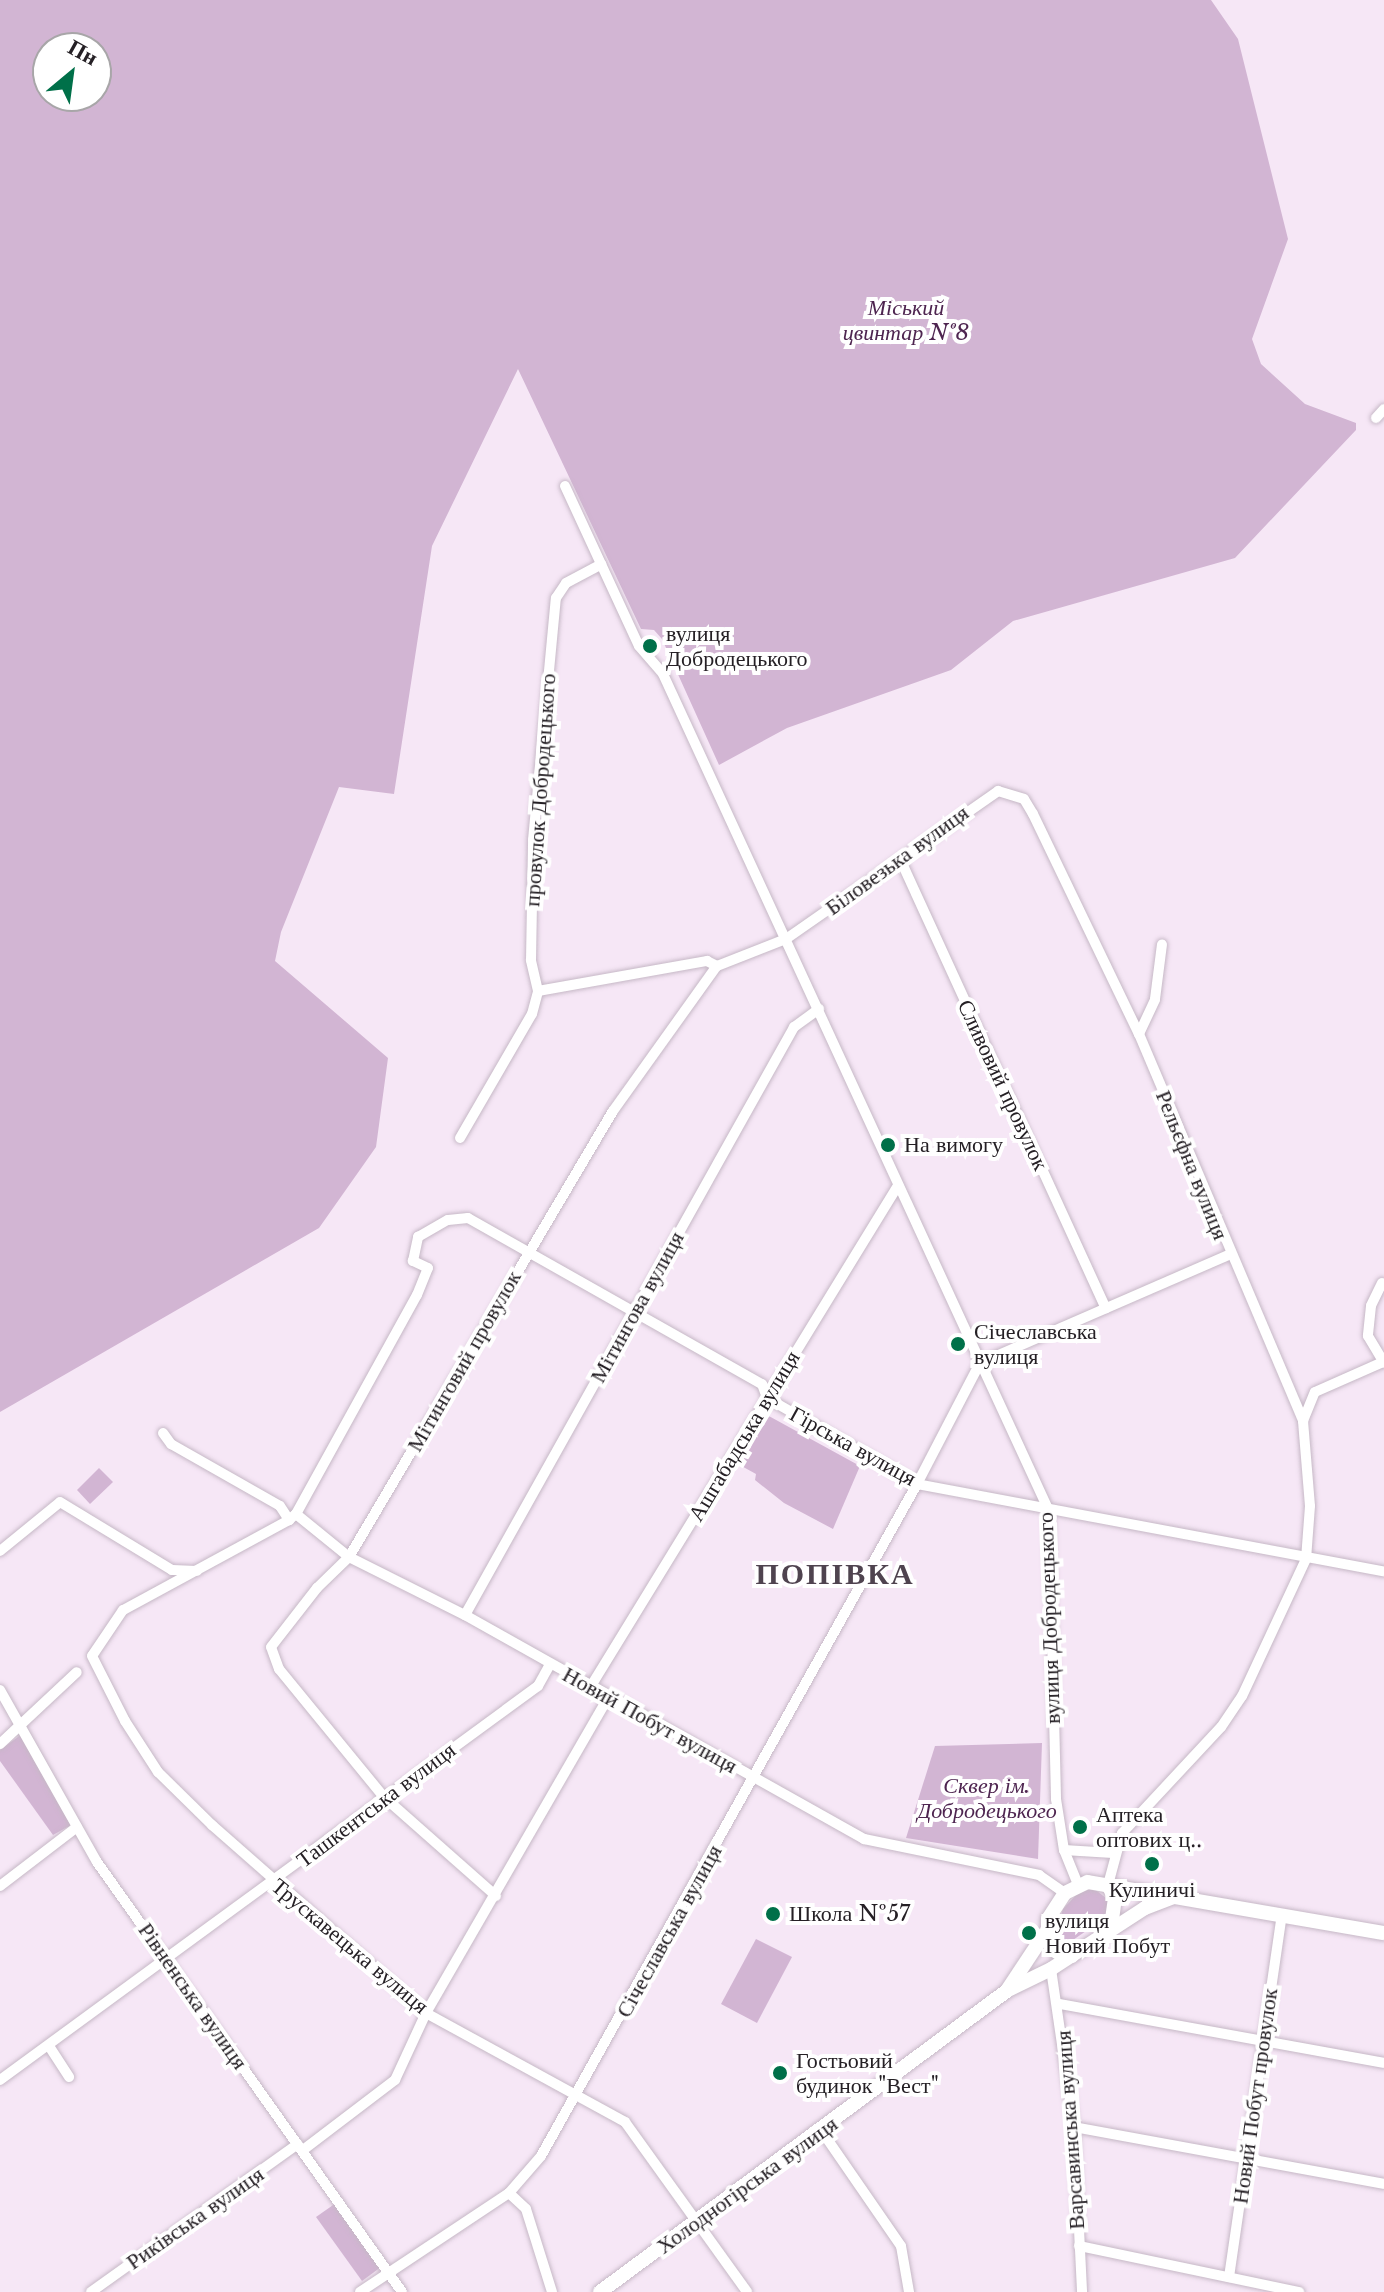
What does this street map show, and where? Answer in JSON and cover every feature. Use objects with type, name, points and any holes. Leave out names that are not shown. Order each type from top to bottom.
[{"type":"main road","name":"Новий Побут вулиця","points":[[1072,1889],[1108,1885],[1181,1894],[1384,1933]]},
{"type":"main road","points":[[1108,1885],[1115,1898],[1111,1928]]},
{"type":"main road","points":[[1072,1889],[1052,1910],[1045,1933],[1057,1952],[1072,1956],[1111,1928],[1181,1894]]},
{"type":"main road","name":"Холодногірська вулиця","points":[[1008,1990],[1045,1933]]},
{"type":"main road","name":"Холодногірська вулиця","points":[[600,2292],[1008,1990],[1072,1956]]},
{"type":"street","name":"вулиця Добродецького","points":[[565,486],[639,646],[663,674],[1049,1511],[1052,1717],[1064,1850],[1072,1889]]},
{"type":"street","name":"провулок Добродецького","points":[[538,991],[531,960],[533,840],[556,598],[566,583],[601,564]]},
{"type":"street","name":"Біловезька вулиця","points":[[717,966],[786,939],[901,861],[979,799],[1011,791]]},
{"type":"street","name":"Рельєфна вулиця","points":[[1011,791],[1033,814],[1139,1034],[1228,1255],[1303,1421],[1310,1506],[1306,1559]]},
{"type":"street","name":"Сливовий провулок","points":[[901,861],[1106,1308]]},
{"type":"street","points":[[1139,1034],[1155,999],[1162,944]]},
{"type":"street","points":[[460,1138],[532,1014],[538,991],[707,961],[717,966]]},
{"type":"street","name":"Мітинговий провулок","points":[[383,1796],[272,1657],[279,1635],[349,1557],[613,1111],[717,966]]},
{"type":"street","name":"Мітингова вулиця","points":[[465,1615],[794,1027],[819,1009]]},
{"type":"street","name":"Ашгабадська вулиця","points":[[591,1686],[897,1187]]},
{"type":"street","name":"Гірська вулиця","points":[[292,1517],[417,1295],[428,1268],[413,1261],[418,1237],[448,1220],[468,1218],[632,1314],[645,1315],[762,1384],[767,1398],[917,1484],[1306,1559],[1384,1571]]},
{"type":"street","points":[[980,1363],[1228,1255]]},
{"type":"street","points":[[1303,1421],[1315,1392],[1384,1363],[1368,1336],[1371,1306],[1382,1283]]},
{"type":"street","name":"Січеславська вулиця","points":[[360,2292],[509,2193],[541,2156],[917,1484],[980,1363]]},
{"type":"street","name":"Новий Побут вулиця","points":[[163,1433],[171,1444],[280,1506],[349,1557],[465,1615],[754,1778],[878,1844],[1039,1875],[1072,1889]]},
{"type":"street","points":[[0,1551],[60,1502],[172,1570],[202,1571],[292,1517]]},
{"type":"street","points":[[1108,1885],[1113,1853],[1122,1833],[1221,1727],[1242,1696],[1306,1559]]},
{"type":"street","name":"Трускавецька вулиця","points":[[202,1571],[123,1610],[92,1656],[158,1772],[275,1883],[426,2013],[577,2096],[637,2134],[747,2292]]},
{"type":"street","name":"Ташкентська вулиця","points":[[0,2080],[171,1960],[275,1883],[383,1796],[538,1686],[550,1664]]},
{"type":"street","points":[[0,1744],[23,1727],[77,1672]]},
{"type":"street","name":"Рівненська вулиця","points":[[0,1690],[97,1862],[171,1960],[402,2292]]},
{"type":"street","points":[[301,2147],[395,2080],[426,2013],[609,1696]]},
{"type":"street","points":[[383,1796],[496,1896]]},
{"type":"street","points":[[0,1886],[77,1827]]},
{"type":"street","points":[[1064,1850],[1113,1853]]},
{"type":"street","name":"Новий Побут провулок","points":[[1229,2277],[1261,2039],[1282,1915]]},
{"type":"street","name":"Варсавинська вулиця","points":[[1051,1969],[1060,2004],[1074,2127],[1082,2292]]},
{"type":"street","points":[[1060,2004],[1384,2063]]},
{"type":"street","points":[[49,2046],[69,2077]]},
{"type":"street","points":[[1074,2127],[1384,2184]]},
{"type":"street","points":[[821,2130],[901,2246],[909,2292]]},
{"type":"street","name":"Риківська вулиця","points":[[91,2292],[301,2147]]},
{"type":"street","points":[[509,2193],[526,2209],[552,2292]]},
{"type":"street","points":[[1079,2246],[1299,2292]]},
{"type":"green space","name":"Міський цвинтар №8","points":[[0,0],[1211,0],[1238,39],[1288,239],[1252,339],[1261,364],[1305,404],[1356,423],[1356,430],[1235,558],[1013,621],[951,670],[787,728],[719,765],[662,639],[654,630],[641,629],[518,369],[432,546],[394,794],[339,787],[281,932],[275,961],[388,1058],[376,1147],[319,1228],[0,1412]]},
{"type":"green space","points":[[767,1415],[860,1466],[833,1529],[784,1503],[755,1480],[756,1474],[736,1463]]},
{"type":"green space","points":[[99,1468],[113,1482],[90,1504],[77,1490]]},
{"type":"green space","points":[[22,1734],[71,1825],[53,1835],[0,1761],[0,1750]]},
{"type":"green space","name":"Сквер ім. Добродецького","points":[[1042,1743],[1038,1859],[906,1838],[935,1746]]},
{"type":"green space","points":[[1093,1888],[1110,1901],[1105,1918],[1073,1940],[1062,1939],[1057,1929],[1063,1909],[1077,1894]]},
{"type":"green space","points":[[756,1939],[792,1957],[757,2023],[721,2004]]},
{"type":"green space","points":[[336,2203],[381,2267],[362,2281],[316,2217]]},
{"type":"place","name":"вулиця Добродецького","points":[[650,646]]},
{"type":"place","name":"На вимогу","points":[[888,1145]]},
{"type":"place","name":"Січеславська вулиця","points":[[958,1344]]},
{"type":"place","name":"Аптека оптових ц‥","points":[[1080,1827]]},
{"type":"place","name":"Кулиничі","points":[[1152,1864]]},
{"type":"place","name":"Школа №57","points":[[773,1914]]},
{"type":"place","name":"вулиця Новий Побут","points":[[1029,1933]]},
{"type":"place","name":"Гостьовий будинок \"Вест\"","points":[[780,2073]]},
{"type":"district","name":"ПОПІВКА","points":[[835,1574]]}]
